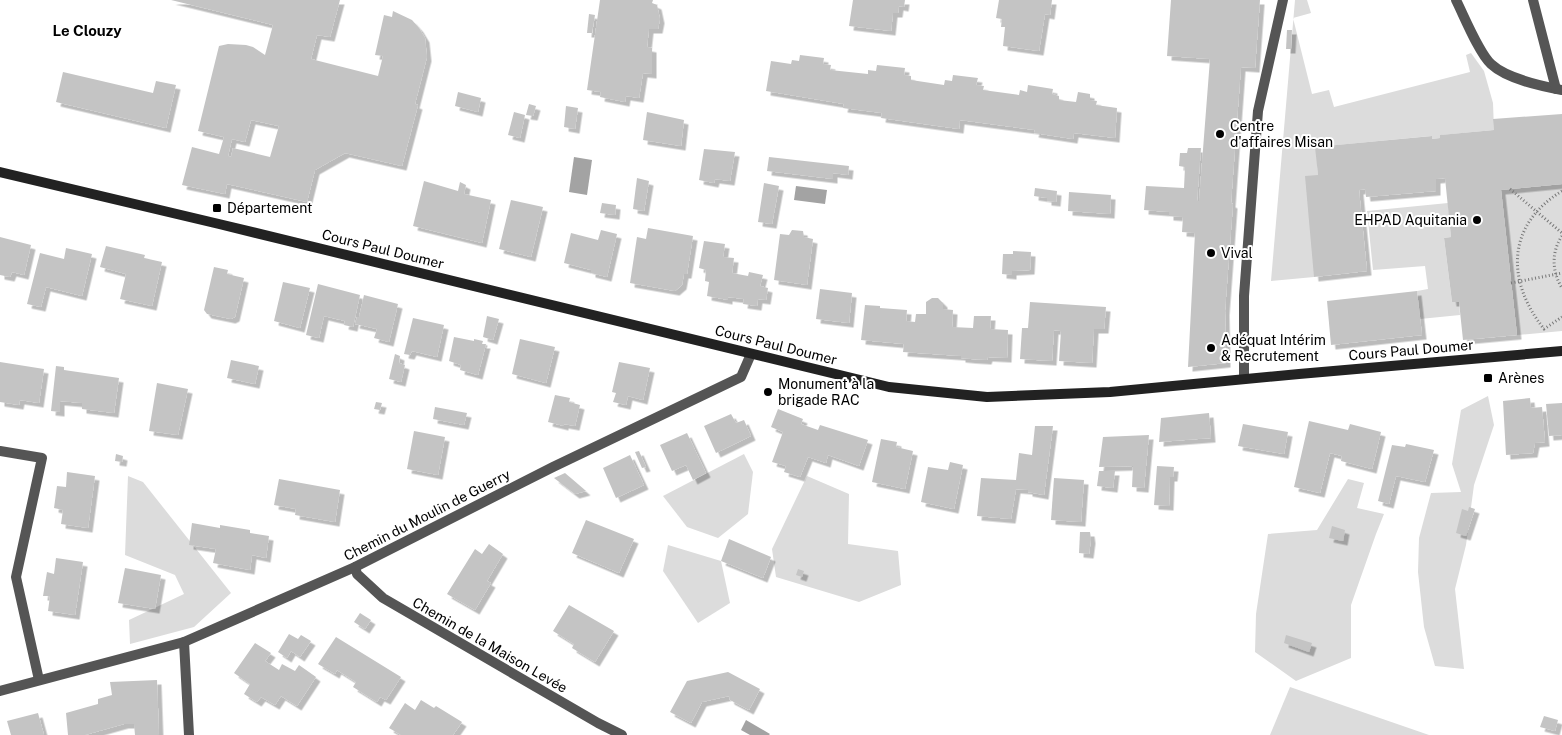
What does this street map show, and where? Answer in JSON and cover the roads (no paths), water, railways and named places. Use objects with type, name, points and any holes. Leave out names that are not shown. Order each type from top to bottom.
[{"type":"street","points":[[1244,379],[1244,296],[1258,111],[1283,0]]},
{"type":"street","points":[[1456,0],[1476,42],[1490,64],[1510,77],[1559,90]]},
{"type":"street","points":[[1533,0],[1559,90]]},
{"type":"street","name":"Cours Paul Doumer","points":[[0,172],[889,387],[987,397],[1110,392],[1562,351]]},
{"type":"street","name":"Chemin du Moulin de Guerry","points":[[0,691],[184,642],[355,567],[553,467],[741,377],[751,354]]},
{"type":"street","points":[[0,451],[42,458],[16,578],[39,680]]},
{"type":"street","name":"Chemin de la Maison Levée","points":[[355,567],[357,574],[383,598],[589,718],[622,735]]},
{"type":"street","points":[[184,642],[189,735]]},
{"type":"place","name":"Centre d'affaires Misan","points":[[1220,134]]},
{"type":"place","name":"Département","points":[[217,208]]},
{"type":"place","name":"EHPAD Aquitania","points":[[1477,220]]},
{"type":"place","name":"Vival","points":[[1211,253]]},
{"type":"place","name":"Adéquat Intérim & Recrutement","points":[[1211,348]]},
{"type":"place","name":"Arènes","points":[[1488,378]]},
{"type":"place","name":"Monument à la brigade RAC","points":[[768,392]]},
{"type":"district","name":"Le Clouzy","points":[[87,30]]}]
